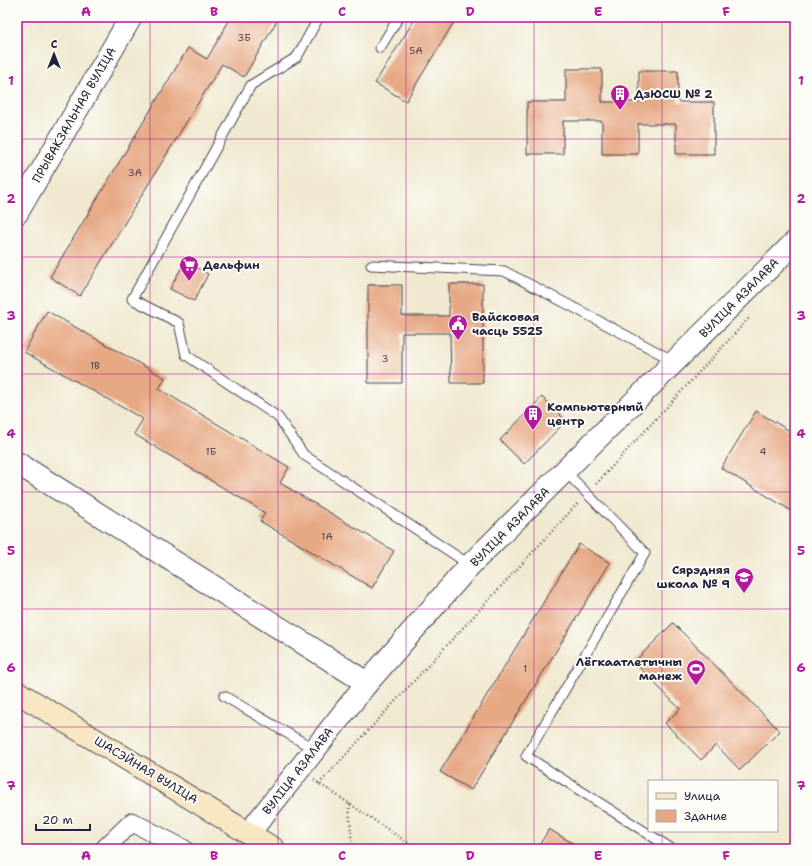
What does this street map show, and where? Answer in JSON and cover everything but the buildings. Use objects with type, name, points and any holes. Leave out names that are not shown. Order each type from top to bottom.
[{"type":"main road","name":"ШАСЭЙНАЯ ВУЛІЦА","points":[[17,692],[274,849]]},
{"type":"street","name":"ПРЫВАКЗАЛЬНАЯ ВУЛІЦА","points":[[17,213],[131,17]]},
{"type":"street","name":"ВУЛІЦА АЗАЛАВА","points":[[249,834],[367,683],[470,566],[795,242]]},
{"type":"street","points":[[17,463],[367,683]]},
{"type":"street","points":[[104,849],[132,822],[184,849]]},
{"type":"lane","points":[[319,17],[297,57],[250,85],[132,299],[179,323],[186,356],[278,417],[304,455],[470,566]]},
{"type":"lane","points":[[380,48],[399,17]]},
{"type":"lane","points":[[371,265],[504,271],[675,362]]},
{"type":"lane","points":[[565,471],[645,553],[526,756],[672,849]]},
{"type":"lane","points":[[224,696],[314,749]]},
{"type":"path","points":[[319,784],[752,315]]},
{"type":"path","points":[[298,770],[417,849]]},
{"type":"path","points":[[349,804],[352,849]]},
{"type":"place","name":"ДзЮСШ № 2","points":[[620,111]]},
{"type":"place","name":"Дельфин","points":[[189,282]]},
{"type":"place","name":"Вайсковая часць 5525","points":[[458,341]]},
{"type":"place","name":"Компьютерный центр","points":[[533,431]]},
{"type":"place","name":"Сярэдняя школа № 9","points":[[744,594]]},
{"type":"place","name":"Лёгкаатлетычны манеж","points":[[696,686]]}]
